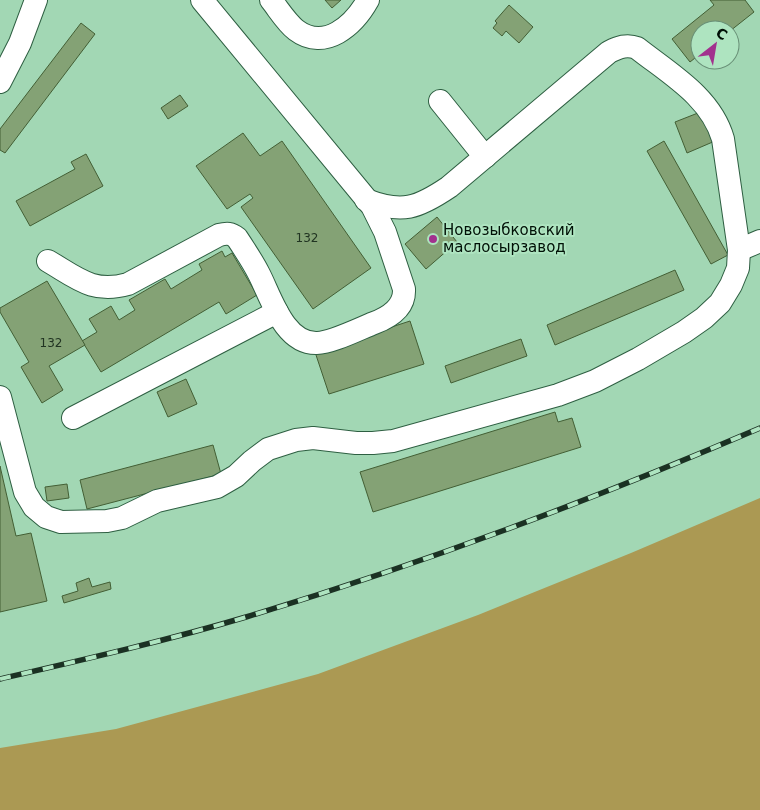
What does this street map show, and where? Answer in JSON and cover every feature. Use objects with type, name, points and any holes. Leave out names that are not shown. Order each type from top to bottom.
[{"type":"street","points":[[0,82],[20,43],[36,0]]},
{"type":"street","points":[[48,261],[88,284],[98,287],[117,287],[128,284],[219,235],[233,235],[237,238],[255,266],[286,328],[294,335],[317,344],[378,322],[396,310],[401,304],[404,298],[401,281],[379,219],[366,200],[202,0]]},
{"type":"street","points":[[271,0],[296,29],[317,38],[337,34],[346,28],[355,20],[368,0]]},
{"type":"street","points":[[0,397],[25,492],[34,507],[46,517],[61,522],[108,521],[122,518],[157,502],[228,482],[268,449],[281,444],[312,438],[356,443],[392,441],[558,395],[595,381],[638,359],[704,318],[720,303],[731,285],[738,268],[739,250],[723,139],[719,127],[707,107],[693,92],[637,48],[631,46],[623,46],[609,52],[449,188],[423,203],[410,207],[382,206],[366,200]]},
{"type":"street","points":[[440,101],[485,157]]},
{"type":"street","points":[[739,250],[760,241]]},
{"type":"street","points":[[73,418],[277,312]]},
{"type":"shaded area","points":[[760,498],[760,810],[0,810],[0,748],[116,729],[318,674],[478,615]]},
{"type":"building","points":[[325,0],[341,0],[332,8]]},
{"type":"building","points":[[710,0],[745,0],[754,12],[740,23],[740,20],[695,20],[714,5]]},
{"type":"building","points":[[509,5],[533,27],[519,43],[506,31],[502,36],[493,28],[497,23],[495,21]]},
{"type":"building","points":[[81,23],[95,34],[5,153],[0,150],[0,129]]},
{"type":"building","points":[[690,24],[690,62],[672,39]]},
{"type":"building","points":[[180,95],[188,106],[168,119],[161,108]]},
{"type":"building","points":[[703,111],[715,141],[687,153],[675,122]]},
{"type":"building","points":[[243,133],[260,156],[282,141],[371,268],[313,309],[241,207],[253,198],[250,194],[227,209],[196,166]]},
{"type":"building","points":[[664,141],[728,255],[711,264],[647,151]]},
{"type":"building","points":[[86,154],[103,186],[30,226],[16,201],[75,169],[71,162]]},
{"type":"building","points":[[437,217],[457,242],[426,269],[405,244]]},
{"type":"building","points":[[222,251],[225,257],[232,253],[257,295],[226,314],[219,302],[101,372],[82,341],[97,332],[89,319],[111,306],[119,320],[135,310],[129,300],[165,279],[171,289],[202,270],[199,264]]},
{"type":"building","points":[[675,270],[684,290],[555,345],[547,325]]},
{"type":"building","points":[[47,281],[85,345],[49,366],[63,390],[42,403],[21,367],[29,362],[0,312],[0,308]]},
{"type":"building","points":[[410,321],[424,364],[329,394],[315,352]]},
{"type":"building","points":[[521,339],[527,356],[451,383],[445,366]]},
{"type":"building","points":[[186,379],[197,404],[168,417],[157,392]]},
{"type":"building","points":[[555,412],[558,422],[572,418],[581,447],[373,512],[360,472]]},
{"type":"building","points":[[213,445],[221,474],[87,509],[80,480]]},
{"type":"building","points":[[0,466],[16,536],[31,533],[47,601],[0,612]]},
{"type":"building","points":[[67,484],[69,498],[47,501],[45,487]]},
{"type":"building","points":[[89,578],[92,587],[110,582],[111,589],[64,603],[62,596],[78,591],[76,583]]},
{"type":"railway","points":[[0,679],[216,626],[312,597],[506,530],[697,455],[760,428]]},
{"type":"place","name":"Новозыбковский маслосырзавод","points":[[433,239]]}]
